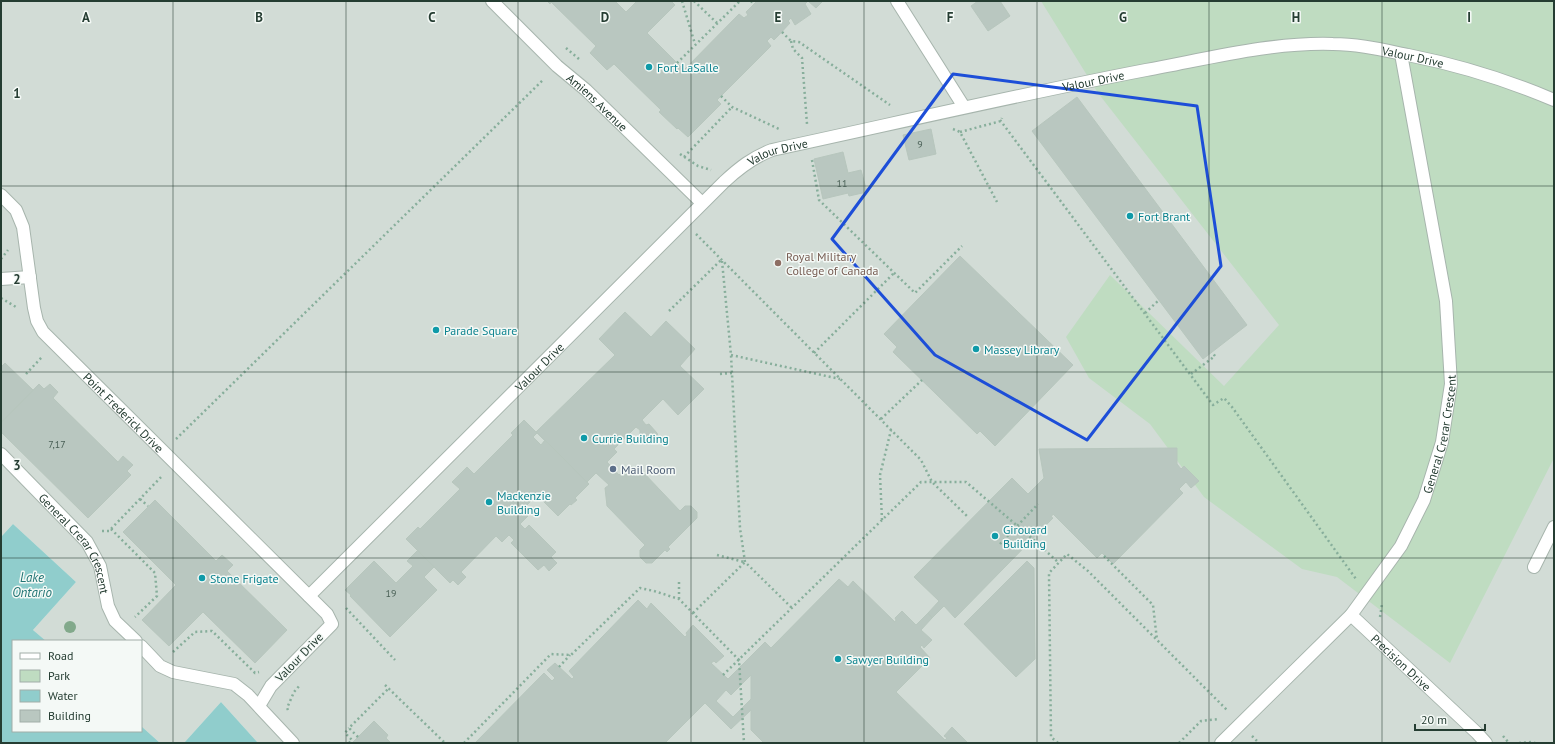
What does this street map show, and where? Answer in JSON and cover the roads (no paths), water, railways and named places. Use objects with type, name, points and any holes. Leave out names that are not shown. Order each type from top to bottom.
[{"type":"street","name":"Amiens Avenue","points":[[492,1],[557,66],[586,90],[702,204]]},
{"type":"street","points":[[897,1],[964,108]]},
{"type":"street","name":"Valour Drive","points":[[259,706],[272,686],[332,624],[327,614],[309,596],[702,204],[744,164],[758,156],[772,150],[987,102],[1105,78],[1293,44],[1334,44],[1367,47],[1448,64],[1530,90],[1554,100]]},
{"type":"street","name":"General Crerar Crescent","points":[[1221,743],[1351,615],[1401,546],[1424,500],[1442,442],[1451,384],[1446,301],[1401,54]]},
{"type":"street","name":"Point Frederick Drive","points":[[1,195],[16,210],[23,227],[37,321],[43,332],[309,596]]},
{"type":"street","points":[[1,279],[30,276]]},
{"type":"street","name":"General Crerar Crescent","points":[[1,454],[87,542],[100,566],[108,606],[115,621],[135,640]]},
{"type":"street","points":[[1534,567],[1554,527]]},
{"type":"street","name":"Precision Drive","points":[[1351,615],[1486,743]]},
{"type":"street","points":[[142,647],[160,666],[173,672],[234,684],[248,695],[293,743]]},
{"type":"water","name":"Lake Ontario","points":[[13,524],[76,582],[33,630],[45,640],[12,640],[12,732],[142,732],[142,727],[160,743],[1,743],[1,537]]},
{"type":"water","points":[[221,702],[258,743],[184,743]]},
{"type":"place","name":"Fort LaSalle","points":[[649,67]]},
{"type":"place","name":"Fort Brant","points":[[1130,216]]},
{"type":"place","name":"Royal Military College of Canada","points":[[778,263]]},
{"type":"place","name":"Parade Square","points":[[436,330]]},
{"type":"place","name":"Massey Library","points":[[976,349]]},
{"type":"place","name":"Currie Building","points":[[584,438]]},
{"type":"place","name":"Mail Room","points":[[613,469]]},
{"type":"place","name":"Mackenzie Building","points":[[489,502]]},
{"type":"place","name":"Girouard Building","points":[[995,536]]},
{"type":"place","name":"Stone Frigate","points":[[202,578]]},
{"type":"place","name":"Sawyer Building","points":[[838,659]]}]
